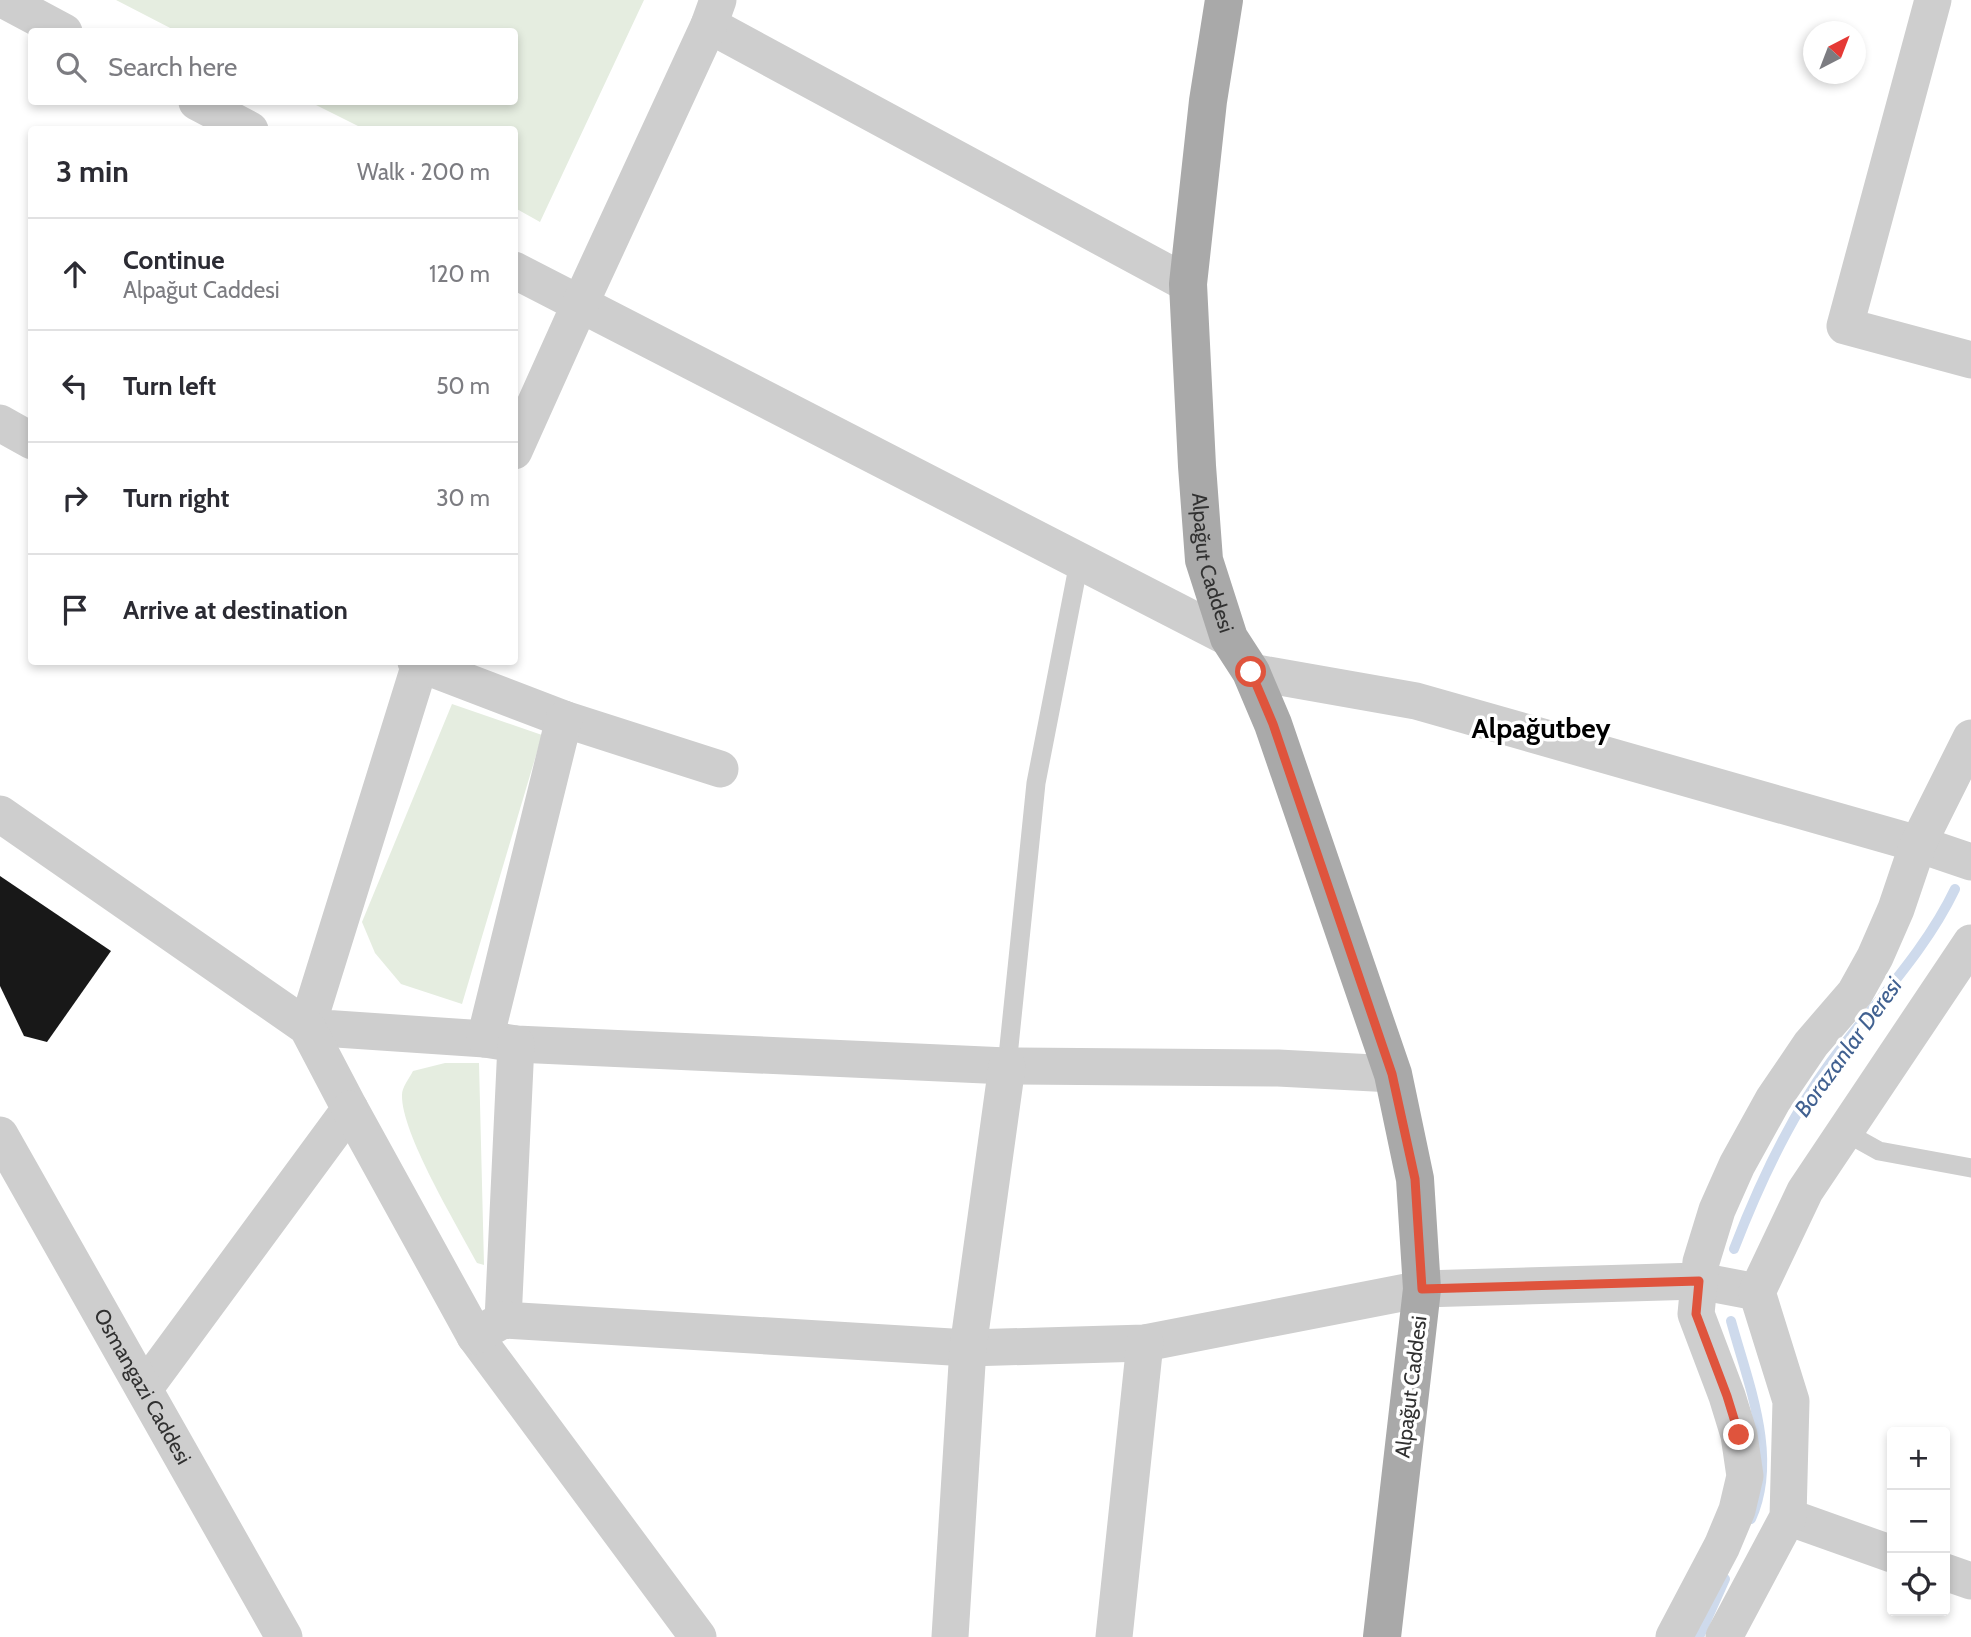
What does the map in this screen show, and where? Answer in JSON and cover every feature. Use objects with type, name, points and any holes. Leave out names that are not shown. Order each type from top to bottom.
[{"type":"main road","name":"Alpağut Caddesi","points":[[1224,0],[1208,101],[1188,284],[1204,559],[1229,638],[1251,672],[1273,724],[1392,1074],[1415,1179],[1422,1289],[1382,1637]]},
{"type":"street","points":[[4,0],[56,28]]},
{"type":"street","points":[[1933,0],[1845,326],[1971,360]]},
{"type":"street","points":[[518,441],[714,13],[1188,284]]},
{"type":"street","points":[[203,105],[242,126]]},
{"type":"street","points":[[518,272],[1229,638]]},
{"type":"street","points":[[0,423],[28,439]]},
{"type":"street","points":[[307,1027],[418,665]]},
{"type":"street","points":[[427,665],[564,719],[720,769]]},
{"type":"street","points":[[1251,672],[1416,701],[1918,844],[1971,863]]},
{"type":"street","points":[[489,1328],[500,1041],[564,719]]},
{"type":"street","points":[[1674,1637],[1722,1546],[1737,1510],[1745,1476],[1739,1435],[1696,1314],[1701,1262],[1717,1210],[1737,1165],[1773,1100],[1811,1044],[1855,993],[1862,981],[1896,909],[1918,844],[1971,738]]},
{"type":"street","points":[[0,814],[307,1027],[350,1109],[489,1328],[698,1637]]},
{"type":"street","points":[[1724,1637],[1788,1517],[1791,1401],[1757,1292],[1805,1191],[1971,943]]},
{"type":"street","points":[[307,1027],[500,1041],[1007,1066],[1278,1068],[1392,1074]]},
{"type":"street","points":[[950,1637],[968,1348],[1007,1066]]},
{"type":"street","points":[[144,1389],[350,1109]]},
{"type":"street","name":"Osmangazi Caddesi","points":[[0,1135],[284,1637]]},
{"type":"street","points":[[489,1328],[968,1348],[1145,1343],[1422,1289],[1699,1281],[1757,1292]]},
{"type":"street","points":[[1114,1637],[1145,1343]]},
{"type":"street","points":[[1788,1517],[1887,1551]]},
{"type":"street","points":[[1950,1574],[1971,1581]]},
{"type":"lane","points":[[1007,1066],[1035,783],[1079,562]]},
{"type":"lane","points":[[1843,1131],[1879,1151],[1971,1168]]},
{"type":"shaded area","points":[[116,0],[644,0],[540,222],[518,210],[518,126],[358,126],[316,105],[518,105],[518,28],[170,28]]},
{"type":"shaded area","points":[[452,704],[542,735],[462,1004],[401,984],[375,953],[362,922]]},
{"type":"shaded area","points":[[445,1063],[479,1063],[484,1265],[477,1263],[432,1179],[410,1132],[404,1112],[402,1092],[413,1071]]},
{"type":"building","points":[[0,876],[111,951],[47,1042],[24,1036],[0,986]]},
{"type":"waterway","name":"Borazanlar Deresi","points":[[1734,1249],[1788,1129],[1815,1084],[1913,957],[1955,889]]},
{"type":"waterway","name":"Borazanlar Deresi","points":[[1731,1321],[1752,1395],[1761,1445],[1759,1495],[1751,1519]]},
{"type":"waterway","name":"Borazanlar Deresi","points":[[1699,1637],[1725,1579]]},
{"type":"district","name":"Alpağutbey","points":[[1541,728]]},
{"type":"route","points":[[1251,672],[1273,724],[1392,1074],[1415,1179],[1422,1289],[1699,1281],[1696,1314],[1739,1435]]}]
